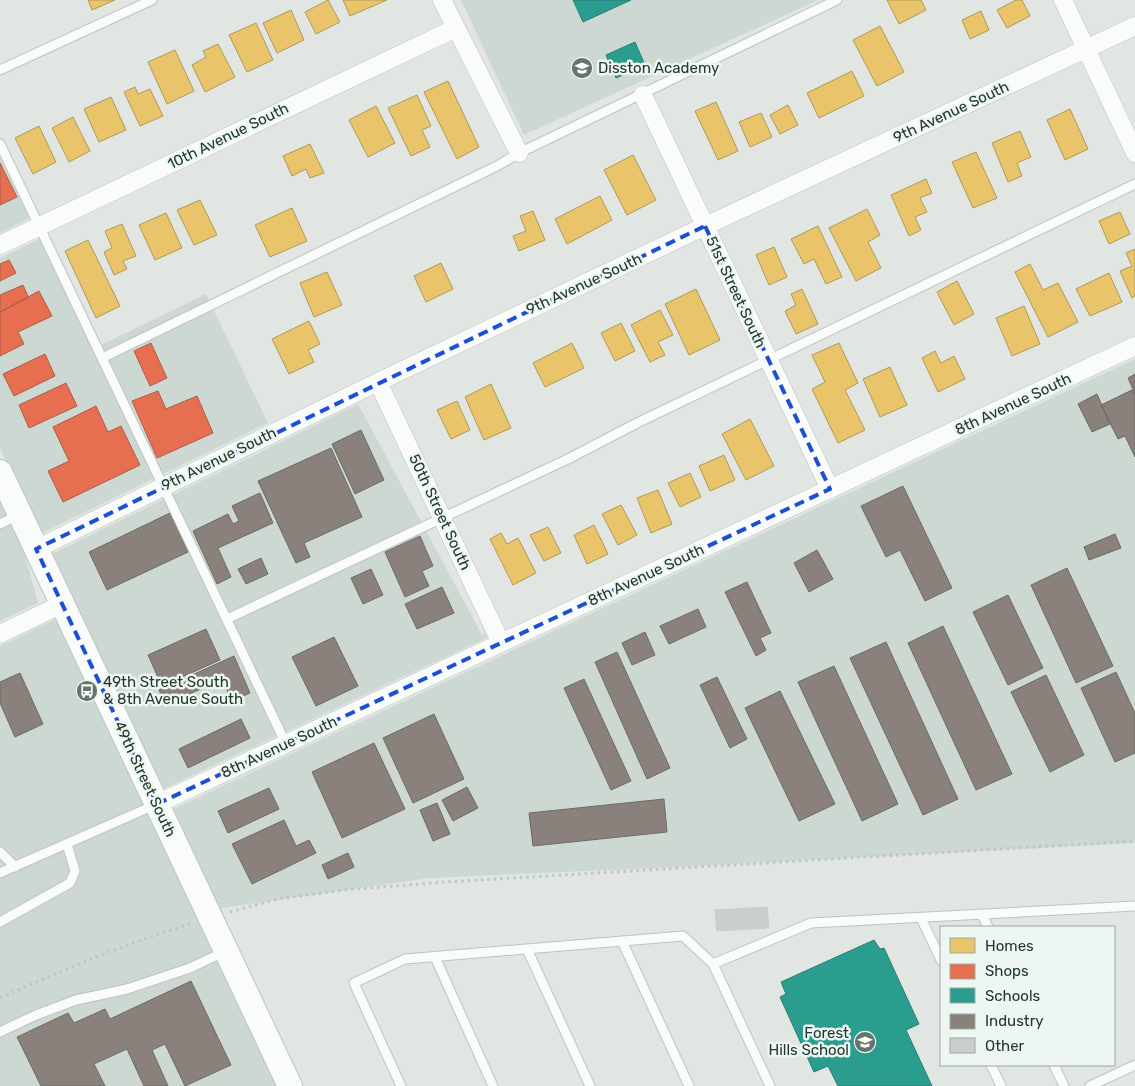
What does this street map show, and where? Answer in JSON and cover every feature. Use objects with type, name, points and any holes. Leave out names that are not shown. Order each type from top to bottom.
[{"type":"main road","name":"49th Street South","points":[[0,472],[10,519],[36,548],[290,1086]]},
{"type":"street","points":[[442,0],[519,153]]},
{"type":"street","points":[[1063,0],[1135,152]]},
{"type":"street","name":"9th Avenue South","points":[[36,548],[705,226],[1087,50],[1135,26]]},
{"type":"street","name":"10th Avenue South","points":[[0,245],[456,28]]},
{"type":"street","name":"51st Street South","points":[[643,95],[830,489]]},
{"type":"street","name":"8th Avenue South","points":[[157,804],[1135,346]]},
{"type":"street","name":"50th Street South","points":[[378,382],[502,643]]},
{"type":"street","points":[[0,634],[62,604]]},
{"type":"lane","points":[[0,70],[152,0]]},
{"type":"lane","points":[[102,358],[488,171],[519,153],[837,0]]},
{"type":"lane","points":[[0,144],[286,744]]},
{"type":"lane","points":[[227,619],[442,516],[570,458],[768,359],[1135,184]]},
{"type":"lane","points":[[0,873],[157,804]]},
{"type":"lane","points":[[0,922],[70,883],[75,871],[67,844]]},
{"type":"lane","points":[[0,852],[14,867]]},
{"type":"lane","points":[[713,964],[811,924],[1135,906]]},
{"type":"lane","points":[[982,915],[988,926]]},
{"type":"lane","points":[[921,918],[940,958]]},
{"type":"lane","points":[[401,1086],[354,983],[404,960],[682,936],[713,964],[770,1086]]},
{"type":"lane","points":[[622,941],[689,1086]]},
{"type":"lane","points":[[527,949],[590,1086]]},
{"type":"lane","points":[[0,1032],[36,1015],[76,1000],[127,989],[190,968],[226,951]]},
{"type":"lane","points":[[435,957],[493,1086]]},
{"type":"lane","points":[[1090,1086],[1135,1064]]},
{"type":"lane","points":[[991,1066],[1001,1086]]},
{"type":"lane","points":[[1054,1066],[1064,1086]]},
{"type":"path","points":[[237,910],[278,899],[344,890],[445,882],[1135,841]]},
{"type":"path","points":[[0,998],[83,961],[150,936],[187,925]]},
{"type":"highlighted area","points":[[705,226],[830,489],[157,804],[36,549]]},
{"type":"shaded area","name":"Disston Academy","points":[[461,0],[818,0],[524,135]]},
{"type":"shaded area","points":[[0,158],[32,217],[0,233]]},
{"type":"shaded area","points":[[43,237],[101,345],[206,294],[268,423],[40,534],[0,448],[0,258]]},
{"type":"shaded area","points":[[1135,359],[1135,843],[431,878],[221,908],[244,965],[171,810]]},
{"type":"shaded area","points":[[358,404],[482,635],[486,634],[488,637],[161,790],[50,555]]},
{"type":"shaded area","points":[[0,495],[22,544],[38,603],[0,621]]},
{"type":"shaded area","points":[[58,618],[279,1086],[0,1086],[0,646]]},
{"type":"building: Homes","points":[[88,0],[115,0],[92,10]]},
{"type":"building: Homes","points":[[328,0],[340,22],[316,34],[305,12]]},
{"type":"building: Homes","points":[[343,0],[387,0],[350,16]]},
{"type":"building: Homes","points":[[887,0],[921,0],[926,10],[899,24]]},
{"type":"building: Homes","points":[[1016,0],[1022,0],[1030,16],[1007,28],[997,10]]},
{"type":"building: Homes","points":[[291,10],[304,40],[277,53],[263,23]]},
{"type":"building: Homes","points":[[981,11],[989,30],[970,39],[962,20]]},
{"type":"building: Homes","points":[[256,23],[273,60],[247,72],[229,35]]},
{"type":"building: Homes","points":[[880,26],[904,72],[877,86],[853,40]]},
{"type":"building: Homes","points":[[218,44],[235,77],[205,92],[192,65],[206,57],[203,51]]},
{"type":"building: Homes","points":[[175,50],[194,91],[167,104],[148,62]]},
{"type":"building: Homes","points":[[852,71],[864,96],[819,118],[807,93]]},
{"type":"building: Homes","points":[[448,81],[479,147],[457,159],[424,92]]},
{"type":"building: Homes","points":[[135,87],[138,94],[150,89],[163,116],[140,126],[124,92]]},
{"type":"building: Homes","points":[[417,95],[431,126],[422,130],[430,147],[411,156],[388,108]]},
{"type":"building: Homes","points":[[111,97],[126,130],[99,142],[84,109]]},
{"type":"building: Homes","points":[[716,102],[738,151],[718,160],[695,111]]},
{"type":"building: Homes","points":[[788,105],[798,125],[780,134],[770,115]]},
{"type":"building: Homes","points":[[376,106],[395,143],[368,157],[349,120]]},
{"type":"building: Homes","points":[[1070,109],[1088,149],[1065,160],[1047,120]]},
{"type":"building: Homes","points":[[761,113],[772,137],[750,147],[739,122]]},
{"type":"building: Homes","points":[[73,117],[90,151],[69,162],[52,128]]},
{"type":"building: Homes","points":[[39,126],[56,162],[33,174],[15,138]]},
{"type":"building: Homes","points":[[1020,131],[1031,157],[1017,163],[1022,176],[1008,182],[992,143]]},
{"type":"building: Homes","points":[[310,144],[324,173],[310,178],[306,169],[292,176],[283,156]]},
{"type":"building: Homes","points":[[976,152],[997,198],[973,208],[952,162]]},
{"type":"building: Homes","points":[[633,155],[656,200],[627,215],[604,170]]},
{"type":"building: Homes","points":[[926,179],[932,193],[920,198],[927,212],[915,217],[921,230],[909,236],[891,195]]},
{"type":"building: Homes","points":[[600,196],[612,220],[567,244],[555,219]]},
{"type":"building: Homes","points":[[200,200],[217,235],[194,245],[177,210]]},
{"type":"building: Homes","points":[[292,208],[307,241],[270,257],[255,225]]},
{"type":"building: Homes","points":[[867,209],[880,235],[868,242],[881,268],[856,281],[829,228]]},
{"type":"building: Homes","points":[[533,211],[545,240],[519,251],[513,236],[526,231],[520,216]]},
{"type":"building: Homes","points":[[1120,212],[1130,234],[1109,244],[1099,221]]},
{"type":"building: Homes","points":[[166,213],[182,248],[155,260],[139,225]]},
{"type":"building: Homes","points":[[122,224],[136,256],[123,261],[127,269],[114,275],[104,252],[112,248],[105,231]]},
{"type":"building: Homes","points":[[818,226],[842,277],[826,284],[814,259],[804,264],[791,239]]},
{"type":"building: Homes","points":[[88,240],[120,306],[96,318],[65,251]]},
{"type":"building: Homes","points":[[774,247],[787,277],[769,285],[756,255]]},
{"type":"building: Homes","points":[[1135,249],[1135,296],[1132,298],[1120,271],[1132,266],[1126,253]]},
{"type":"building: Homes","points":[[441,263],[453,289],[426,302],[414,276]]},
{"type":"building: Homes","points":[[1030,264],[1043,290],[1058,283],[1078,322],[1048,337],[1015,272]]},
{"type":"building: Homes","points":[[327,272],[342,305],[314,317],[300,283]]},
{"type":"building: Homes","points":[[1109,273],[1122,302],[1090,316],[1076,289]]},
{"type":"building: Homes","points":[[957,281],[974,314],[954,325],[937,292]]},
{"type":"building: Homes","points":[[696,289],[720,340],[689,355],[665,304]]},
{"type":"building: Homes","points":[[802,289],[818,324],[796,334],[785,311],[796,305],[791,294]]},
{"type":"building: Homes","points":[[1024,306],[1040,344],[1012,356],[996,318]]},
{"type":"building: Homes","points":[[660,310],[673,335],[658,342],[665,355],[650,362],[631,325]]},
{"type":"building: Homes","points":[[309,321],[320,344],[308,350],[314,362],[289,374],[272,339]]},
{"type":"building: Homes","points":[[621,323],[635,351],[615,361],[601,333]]},
{"type":"building: Homes","points":[[572,343],[584,368],[545,387],[533,363]]},
{"type":"building: Homes","points":[[839,343],[858,383],[845,390],[865,430],[838,443],[812,389],[825,382],[812,355]]},
{"type":"building: Homes","points":[[935,351],[941,363],[954,356],[965,379],[938,392],[922,358]]},
{"type":"building: Homes","points":[[890,367],[907,405],[880,417],[863,379]]},
{"type":"building: Homes","points":[[491,384],[511,428],[484,440],[465,397]]},
{"type":"building: Homes","points":[[457,401],[470,430],[451,439],[437,410]]},
{"type":"building: Homes","points":[[750,419],[774,466],[746,480],[722,434]]},
{"type":"building: Homes","points":[[724,455],[735,480],[710,491],[699,466]]},
{"type":"building: Homes","points":[[690,473],[701,497],[680,507],[668,483]]},
{"type":"building: Homes","points":[[658,490],[672,524],[651,533],[637,498]]},
{"type":"building: Homes","points":[[621,505],[637,535],[618,545],[602,514]]},
{"type":"building: Homes","points":[[594,525],[608,554],[587,564],[574,535]]},
{"type":"building: Homes","points":[[548,527],[561,553],[544,561],[530,535]]},
{"type":"building: Homes","points":[[501,533],[507,544],[518,538],[536,573],[513,585],[490,539]]},
{"type":"building: Shops","points":[[0,163],[17,197],[0,205]]},
{"type":"building: Shops","points":[[9,260],[16,273],[0,281],[0,264]]},
{"type":"building: Shops","points":[[23,285],[28,296],[27,298],[0,312],[0,295]]},
{"type":"building: Shops","points":[[39,291],[52,316],[18,332],[24,344],[0,356],[0,312]]},
{"type":"building: Shops","points":[[151,343],[167,378],[150,386],[134,351]]},
{"type":"building: Shops","points":[[45,354],[55,376],[14,396],[3,374]]},
{"type":"building: Shops","points":[[66,383],[77,406],[29,428],[19,405]]},
{"type":"building: Shops","points":[[158,391],[166,409],[197,396],[213,433],[157,458],[132,401]]},
{"type":"building: Shops","points":[[96,406],[108,432],[121,426],[140,465],[63,502],[48,471],[69,461],[53,427]]},
{"type":"building: Schools","points":[[573,0],[631,0],[583,22]]},
{"type":"building: Schools","points":[[635,42],[645,65],[616,78],[606,55]]},
{"type":"building: Schools","points":[[874,940],[880,949],[884,948],[919,1024],[906,1030],[932,1086],[838,1086],[828,1066],[814,1072],[780,997],[786,994],[781,982]]},
{"type":"building: Industry","points":[[1135,374],[1135,394],[1128,378]]},
{"type":"building: Industry","points":[[1132,390],[1135,395],[1135,457],[1125,436],[1118,439],[1101,405]]},
{"type":"building: Industry","points":[[1097,394],[1110,424],[1092,432],[1078,404]]},
{"type":"building: Industry","points":[[361,430],[384,480],[355,494],[332,444]]},
{"type":"building: Industry","points":[[331,448],[362,517],[304,543],[310,557],[296,563],[258,481]]},
{"type":"building: Industry","points":[[903,486],[952,588],[925,601],[900,550],[886,557],[861,506]]},
{"type":"building: Industry","points":[[260,493],[273,523],[218,548],[231,577],[217,584],[193,531],[228,514],[233,524],[239,521],[232,506]]},
{"type":"building: Industry","points":[[170,513],[188,552],[107,590],[89,552]]},
{"type":"building: Industry","points":[[1115,534],[1121,548],[1089,560],[1084,547]]},
{"type":"building: Industry","points":[[420,536],[433,566],[422,571],[429,586],[405,597],[385,552]]},
{"type":"building: Industry","points":[[817,550],[833,579],[809,592],[794,563]]},
{"type":"building: Industry","points":[[261,558],[268,574],[246,584],[238,569]]},
{"type":"building: Industry","points":[[1067,568],[1113,666],[1076,683],[1031,585]]},
{"type":"building: Industry","points":[[371,569],[383,595],[363,604],[351,578]]},
{"type":"building: Industry","points":[[747,582],[771,633],[760,638],[766,650],[756,656],[725,592]]},
{"type":"building: Industry","points":[[442,587],[454,613],[417,629],[405,604]]},
{"type":"building: Industry","points":[[1008,595],[1043,668],[1008,685],[973,612]]},
{"type":"building: Industry","points":[[698,609],[706,627],[669,644],[660,626]]},
{"type":"building: Industry","points":[[943,626],[1012,774],[976,790],[908,643]]},
{"type":"building: Industry","points":[[206,629],[220,660],[162,686],[148,655]]},
{"type":"building: Industry","points":[[645,632],[655,655],[632,665],[622,643]]},
{"type":"building: Industry","points":[[334,637],[358,686],[316,706],[292,657]]},
{"type":"building: Industry","points":[[886,642],[958,799],[923,815],[850,658]]},
{"type":"building: Industry","points":[[617,652],[670,768],[647,779],[595,662]]},
{"type":"building: Industry","points":[[234,656],[250,693],[232,701],[222,679],[166,705],[159,690]]},
{"type":"building: Industry","points":[[834,666],[898,804],[862,821],[798,682]]},
{"type":"building: Industry","points":[[1116,672],[1135,713],[1135,753],[1115,762],[1081,688]]},
{"type":"building: Industry","points":[[20,673],[43,724],[15,737],[0,703],[0,682]]},
{"type":"building: Industry","points":[[1046,675],[1084,755],[1050,772],[1011,692]]},
{"type":"building: Industry","points":[[717,677],[747,739],[730,748],[700,685]]},
{"type":"building: Industry","points":[[584,679],[631,781],[611,790],[564,688]]},
{"type":"building: Industry","points":[[780,691],[835,804],[799,821],[745,708]]},
{"type":"building: Industry","points":[[434,714],[464,779],[413,803],[383,738]]},
{"type":"building: Industry","points":[[241,719],[250,738],[188,768],[179,749]]},
{"type":"building: Industry","points":[[374,743],[405,809],[342,838],[312,772]]},
{"type":"building: Industry","points":[[467,787],[478,808],[453,821],[442,800]]},
{"type":"building: Industry","points":[[269,788],[279,809],[228,833],[218,811]]},
{"type":"building: Industry","points":[[664,799],[667,832],[533,846],[529,813]]},
{"type":"building: Industry","points":[[437,803],[450,834],[433,841],[420,810]]},
{"type":"building: Industry","points":[[284,820],[296,846],[309,840],[316,853],[252,884],[232,844]]},
{"type":"building: Industry","points":[[348,853],[354,867],[328,879],[322,865]]},
{"type":"building: Industry","points":[[191,981],[231,1065],[185,1086],[165,1044],[152,1050],[168,1086],[144,1086],[127,1049],[94,1064],[105,1086],[41,1086],[17,1037],[68,1013],[74,1023],[105,1009],[110,1019]]},
{"type":"building: Other","points":[[767,907],[769,928],[717,931],[715,910]]},
{"type":"place","name":"Disston Academy","points":[[582,68]]},
{"type":"place","name":"49th Street South & 8th Avenue South","points":[[87,691]]},
{"type":"place","name":"Forest Hills School","points":[[865,1042]]}]
